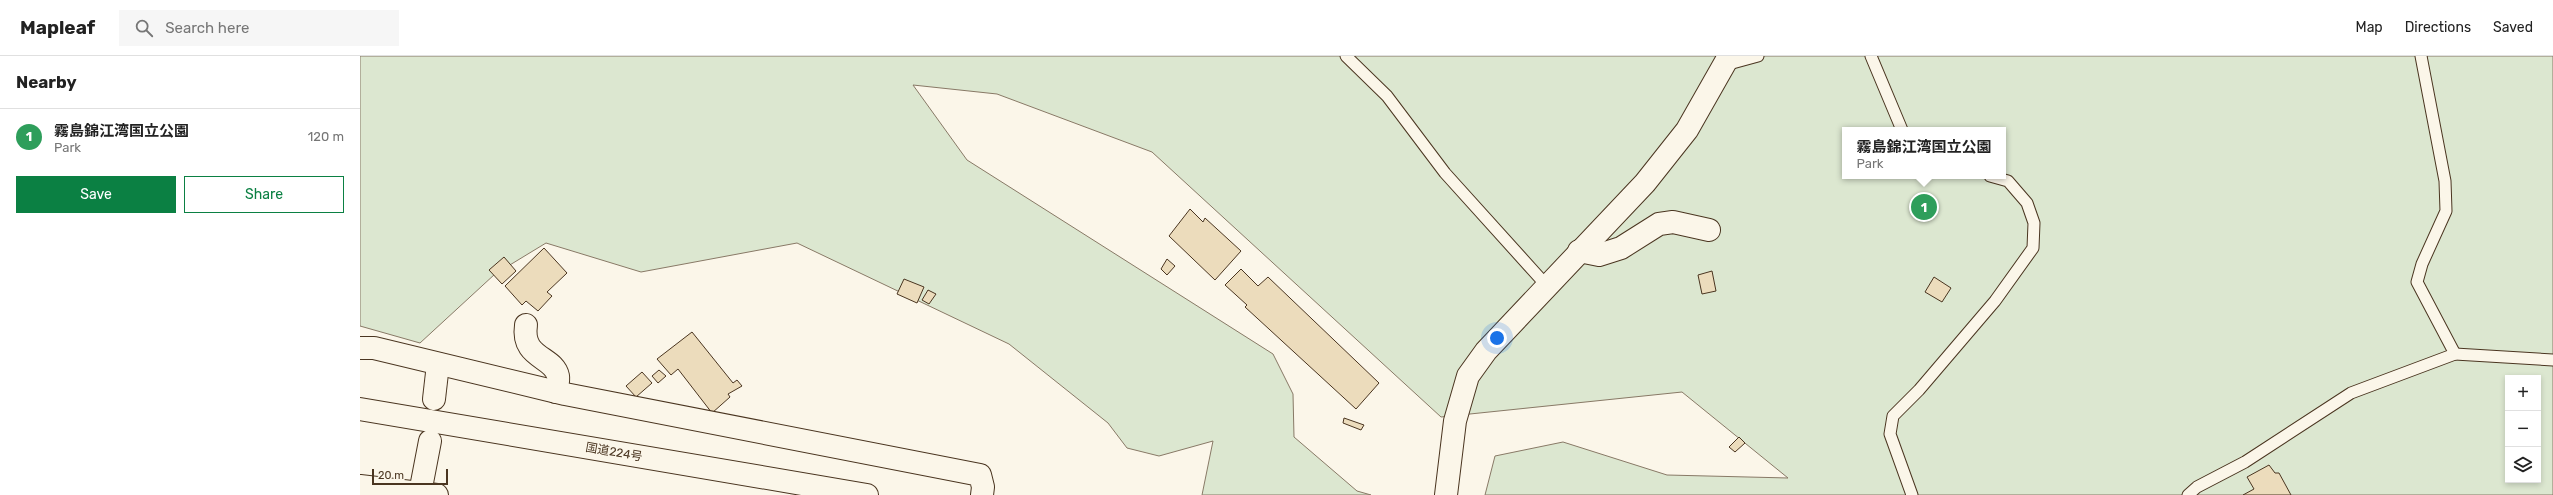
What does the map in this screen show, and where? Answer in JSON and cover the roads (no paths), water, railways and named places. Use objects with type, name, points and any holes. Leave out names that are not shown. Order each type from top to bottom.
[{"type":"main road","points":[[1446,495],[1454,421],[1468,376],[1486,351],[1645,183],[1688,130],[1727,60]]},
{"type":"main road","points":[[1579,251],[1599,255],[1621,248],[1640,234],[1659,224],[1673,222],[1709,230]]},
{"type":"main road","points":[[526,325],[527,342],[536,355],[552,367],[558,375],[556,392]]},
{"type":"main road","points":[[360,335],[392,353]]},
{"type":"main road","points":[[360,348],[374,348],[556,392],[980,474],[983,487],[982,495]]},
{"type":"main road","points":[[434,400],[438,364]]},
{"type":"main road","name":"国道224号","points":[[360,409],[867,495]]},
{"type":"main road","points":[[360,486],[428,494],[430,441]]},
{"type":"lane","points":[[1346,56],[1387,96],[1445,173],[1547,286]]},
{"type":"lane","points":[[1727,60],[1758,56]]},
{"type":"lane","points":[[1871,56],[1901,127]]},
{"type":"lane","points":[[2421,56],[2445,181],[2446,211],[2422,264],[2417,282],[2455,354]]},
{"type":"lane","points":[[1912,495],[1890,434],[1893,416],[1919,390],[1995,301],[2033,248],[2034,223],[2027,202],[2008,181],[2001,179]]},
{"type":"lane","points":[[2188,495],[2197,487],[2245,462],[2351,393],[2455,354],[2553,360]]},
{"type":"place","name":"霧島錦江湾国立公園","points":[[1924,207]]}]
